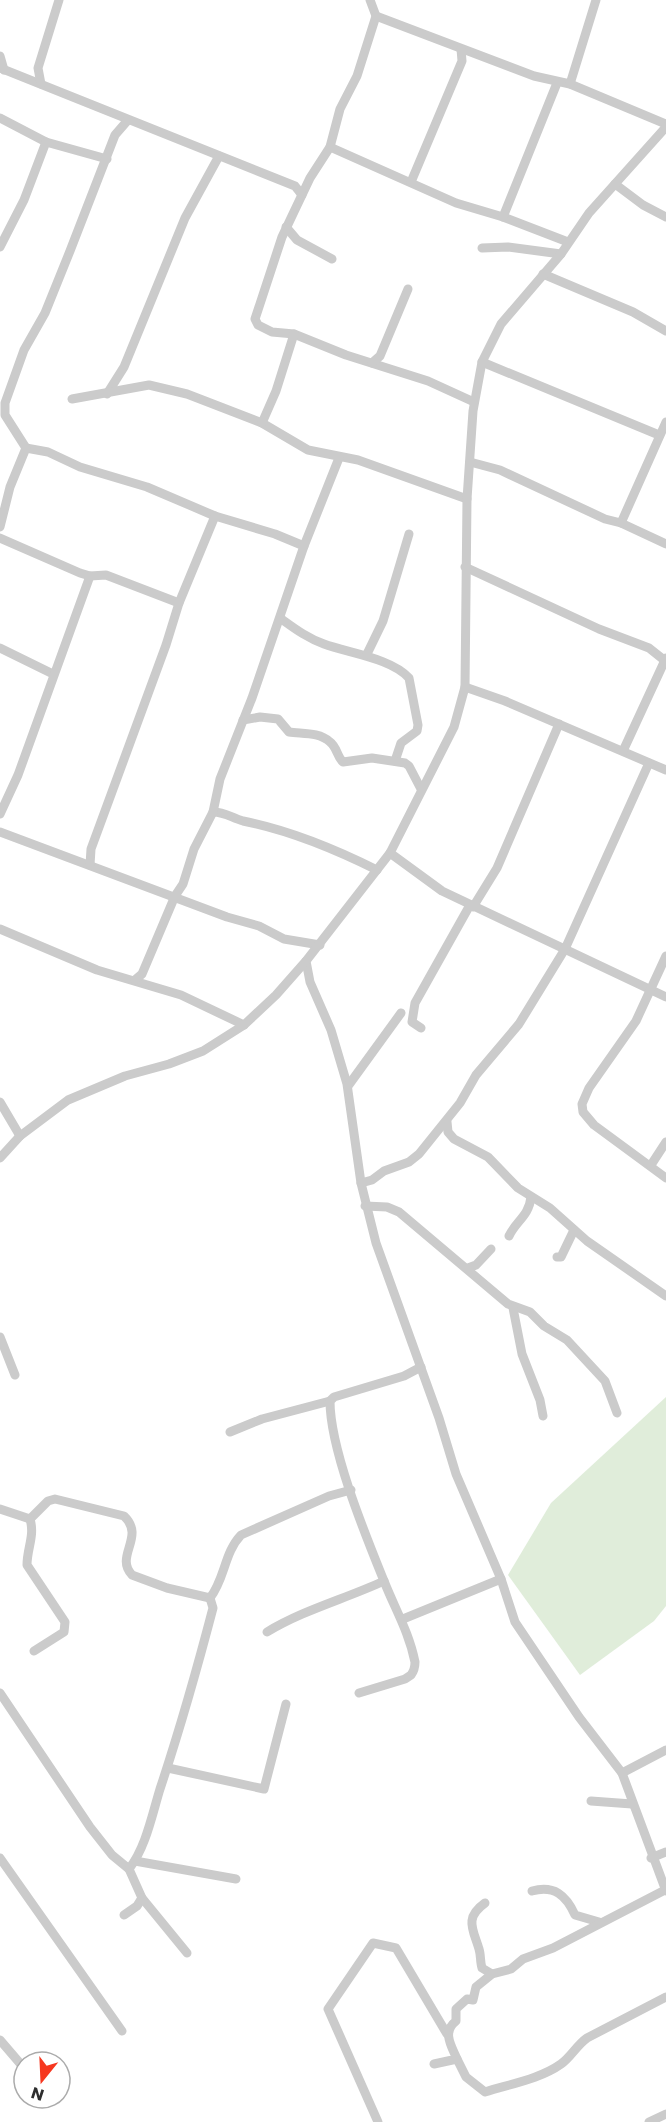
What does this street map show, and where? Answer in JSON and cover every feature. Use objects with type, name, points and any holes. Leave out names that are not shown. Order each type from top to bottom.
[{"type":"street","points":[[41,84],[39,68],[59,0]]},
{"type":"street","points":[[370,0],[376,16],[357,76],[340,109],[330,147],[302,195],[255,319],[258,325],[272,332],[294,334],[385,368],[428,381],[474,402]]},
{"type":"street","points":[[570,84],[596,0]]},
{"type":"street","points":[[0,1158],[20,1136],[68,1100],[125,1076],[170,1065],[203,1051],[244,1025],[276,995],[320,945],[390,854],[454,728],[465,687],[467,499],[474,402],[482,362],[501,324],[561,254],[615,184],[666,126],[570,84],[557,83],[376,16]]},
{"type":"street","points":[[411,182],[462,61],[461,49]]},
{"type":"street","points":[[462,61],[474,53]]},
{"type":"street","points":[[0,56],[2,69],[295,186],[302,195]]},
{"type":"street","points":[[503,217],[557,83]]},
{"type":"street","points":[[0,118],[46,142],[107,159]]},
{"type":"street","points":[[0,396],[14,374],[45,313],[115,135],[128,120]]},
{"type":"street","points":[[0,248],[24,200],[46,142]]},
{"type":"street","points":[[330,147],[456,203],[503,217],[568,242]]},
{"type":"street","points":[[107,394],[124,367],[186,218],[219,156]]},
{"type":"street","points":[[295,186],[310,178]]},
{"type":"street","points":[[615,184],[643,205],[666,217]]},
{"type":"street","points":[[287,233],[332,259]]},
{"type":"street","points":[[482,248],[508,247],[561,254]]},
{"type":"street","points":[[543,274],[633,312],[666,331]]},
{"type":"street","points":[[372,363],[380,356],[408,289]]},
{"type":"street","points":[[262,423],[276,391],[294,334]]},
{"type":"street","points":[[380,356],[385,368]]},
{"type":"street","points":[[482,362],[659,435]]},
{"type":"street","points":[[14,374],[5,402],[5,415],[26,448],[48,452],[80,467],[147,487],[215,516],[304,546]]},
{"type":"street","points":[[72,399],[150,385],[187,394],[262,423],[308,450],[358,460],[467,499]]},
{"type":"street","points":[[621,523],[666,422]]},
{"type":"street","points":[[0,527],[10,487],[26,448]]},
{"type":"street","points":[[138,977],[175,896],[183,884],[194,849],[218,812],[215,801],[227,757],[243,720],[304,546],[339,458]]},
{"type":"street","points":[[470,462],[500,470],[605,519],[621,523],[666,544]]},
{"type":"street","points":[[0,484],[10,487]]},
{"type":"street","points":[[90,865],[91,849],[166,645],[179,603],[215,516]]},
{"type":"street","points":[[367,654],[383,621],[409,534]]},
{"type":"street","points":[[0,537],[90,576],[106,575],[179,603]]},
{"type":"street","points":[[465,567],[599,629],[649,648],[665,659],[623,751]]},
{"type":"street","points":[[0,814],[43,707],[90,576]]},
{"type":"street","points":[[280,618],[316,641],[367,654],[405,674],[411,685],[418,725],[417,731],[401,743],[395,760]]},
{"type":"street","points":[[0,648],[53,674]]},
{"type":"street","points":[[465,687],[666,770]]},
{"type":"street","points":[[243,720],[260,717],[278,719],[289,732],[307,732],[330,742],[343,762],[372,758],[395,760],[409,766],[421,789]]},
{"type":"street","points":[[421,1028],[412,1022],[415,1003],[471,906],[497,868],[559,724]]},
{"type":"street","points":[[361,1183],[409,1162],[445,1128],[476,1075],[519,1024],[565,948],[649,763]]},
{"type":"street","points":[[218,812],[239,820],[263,823],[276,831],[349,856],[376,870]]},
{"type":"street","points":[[0,832],[11,839],[38,845],[227,917],[259,926],[284,939],[320,945]]},
{"type":"street","points":[[390,854],[442,891],[666,997]]},
{"type":"street","points":[[0,929],[96,970],[138,977],[146,984],[181,995],[244,1025]]},
{"type":"street","points":[[666,956],[636,1021],[589,1088],[582,1104],[583,1112],[594,1125],[666,1178]]},
{"type":"street","points":[[306,961],[310,982],[331,1030],[348,1086],[365,1206],[456,1474],[501,1579],[514,1622],[579,1717],[622,1773],[651,1858],[666,1891],[599,1922],[553,1948],[524,1959],[511,1969],[492,1974],[476,1987],[473,2000],[467,1998],[456,2009],[456,2021],[450,2026],[447,2034]]},
{"type":"street","points":[[294,975],[310,982]]},
{"type":"street","points":[[348,1086],[401,1013]]},
{"type":"street","points":[[0,1102],[20,1136]]},
{"type":"street","points":[[445,1128],[454,1139],[488,1157],[506,1178],[550,1208],[574,1230],[666,1296]]},
{"type":"street","points":[[651,1165],[666,1142]]},
{"type":"street","points":[[509,1236],[527,1213],[531,1197]]},
{"type":"street","points":[[365,1206],[387,1207],[399,1212],[513,1308],[530,1312],[544,1326],[567,1341],[581,1359],[605,1381],[617,1413]]},
{"type":"street","points":[[557,1257],[561,1257],[574,1230]]},
{"type":"street","points":[[468,1268],[476,1265],[491,1249]]},
{"type":"street","points":[[513,1308],[522,1354],[543,1416]]},
{"type":"street","points":[[0,1337],[15,1375]]},
{"type":"street","points":[[230,1432],[262,1419],[330,1401],[334,1396],[404,1376],[421,1367]]},
{"type":"street","points":[[330,1401],[332,1426],[351,1490],[384,1581],[403,1619],[415,1670],[405,1678],[359,1693]]},
{"type":"street","points":[[129,1869],[135,1860],[168,1768],[213,1608],[210,1598],[218,1585],[231,1546],[241,1535],[329,1496],[351,1490]]},
{"type":"street","points":[[30,1519],[48,1501],[55,1499],[124,1516],[129,1521],[134,1535],[126,1559],[128,1571],[132,1575],[167,1588],[210,1598]]},
{"type":"street","points":[[0,1509],[30,1519]]},
{"type":"street","points":[[30,1519],[32,1541],[27,1555],[27,1565],[62,1617],[66,1629],[34,1651]]},
{"type":"street","points":[[403,1619],[501,1579]]},
{"type":"street","points":[[267,1632],[291,1618],[353,1596],[384,1581]]},
{"type":"street","points":[[0,1693],[90,1827],[112,1855],[129,1869],[142,1898],[188,1953]]},
{"type":"street","points":[[168,1768],[264,1789],[286,1704]]},
{"type":"street","points":[[622,1773],[666,1750]]},
{"type":"street","points":[[591,1801],[632,1804]]},
{"type":"street","points":[[651,1858],[666,1852]]},
{"type":"street","points":[[0,1858],[122,2031]]},
{"type":"street","points":[[135,1860],[236,1879]]},
{"type":"street","points":[[532,1891],[541,1889],[560,1893],[567,1900],[575,1915],[599,1922]]},
{"type":"street","points":[[124,1915],[137,1906],[142,1898]]},
{"type":"street","points":[[485,1903],[476,1910],[472,1931],[482,1968],[492,1974]]},
{"type":"street","points":[[378,2122],[328,2009],[373,1943],[396,1948],[447,2034],[466,2077],[485,2092],[548,2072],[565,2061],[575,2046],[587,2038],[666,1997]]},
{"type":"street","points":[[0,2040],[12,2054]]},
{"type":"street","points":[[434,2064],[457,2059]]},
{"type":"street","points":[[649,2122],[666,2114]]},
{"type":"green space","points":[[666,1397],[666,1606],[654,1621],[580,1675],[508,1575],[551,1503]]}]
